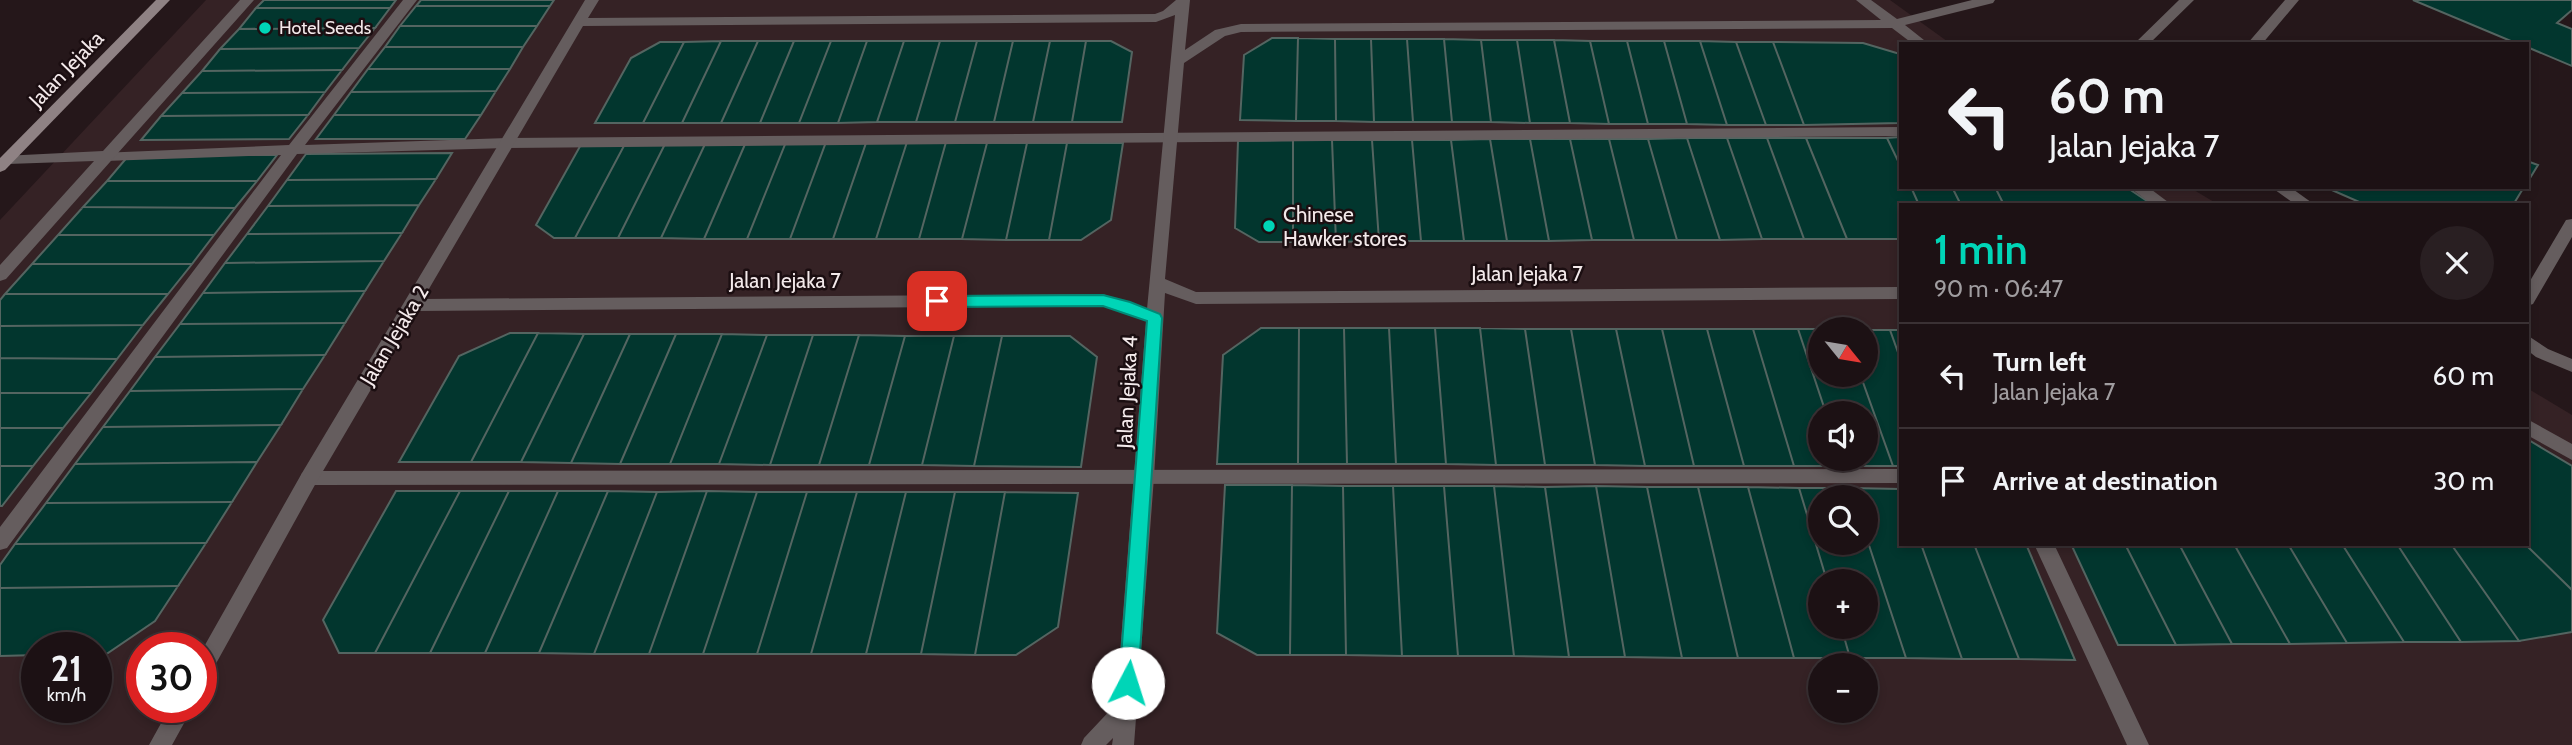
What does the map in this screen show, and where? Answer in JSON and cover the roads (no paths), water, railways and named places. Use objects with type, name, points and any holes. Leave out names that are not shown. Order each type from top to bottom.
[{"type":"street","name":"Jalan Jejaka","points":[[4,163],[163,0]]},
{"type":"street","points":[[0,275],[104,156],[247,0]]},
{"type":"street","points":[[0,542],[293,150],[411,0]]},
{"type":"street","name":"Jalan Jejaka 2","points":[[217,642],[309,478],[592,0]]},
{"type":"street","points":[[1863,0],[1919,42]]},
{"type":"street","points":[[1178,61],[1220,33],[1241,28],[1894,24],[1989,0]]},
{"type":"street","points":[[2142,42],[2187,0]]},
{"type":"street","points":[[2256,42],[2292,0]]},
{"type":"street","points":[[579,22],[1156,18],[1168,15],[1183,2]]},
{"type":"street","name":"Jalan Jejaka 4","points":[[1123,745],[1145,477],[1154,318],[1183,2]]},
{"type":"street","points":[[4,163],[104,156],[507,143],[1899,132]]},
{"type":"street","points":[[2140,189],[2161,203]]},
{"type":"street","points":[[2282,189],[2303,203]]},
{"type":"street","points":[[2529,297],[2572,224]]},
{"type":"street","name":"Jalan Jejaka 7","points":[[1157,282],[1178,293],[1196,298],[1899,293]]},
{"type":"street","name":"Jalan Jejaka 7","points":[[412,305],[1103,300],[1154,318]]},
{"type":"street","points":[[2529,343],[2542,353],[2572,366]]},
{"type":"street","points":[[2529,427],[2572,453]]},
{"type":"street","points":[[309,478],[1899,476]]},
{"type":"street","points":[[2045,546],[2138,745]]},
{"type":"street","points":[[1092,745],[1126,708]]},
{"type":"street","points":[[160,745],[172,723]]},
{"type":"place","name":"Hotel Seeds","points":[[265,28]]},
{"type":"place","name":"Chinese Hawker stores","points":[[1269,226]]}]
